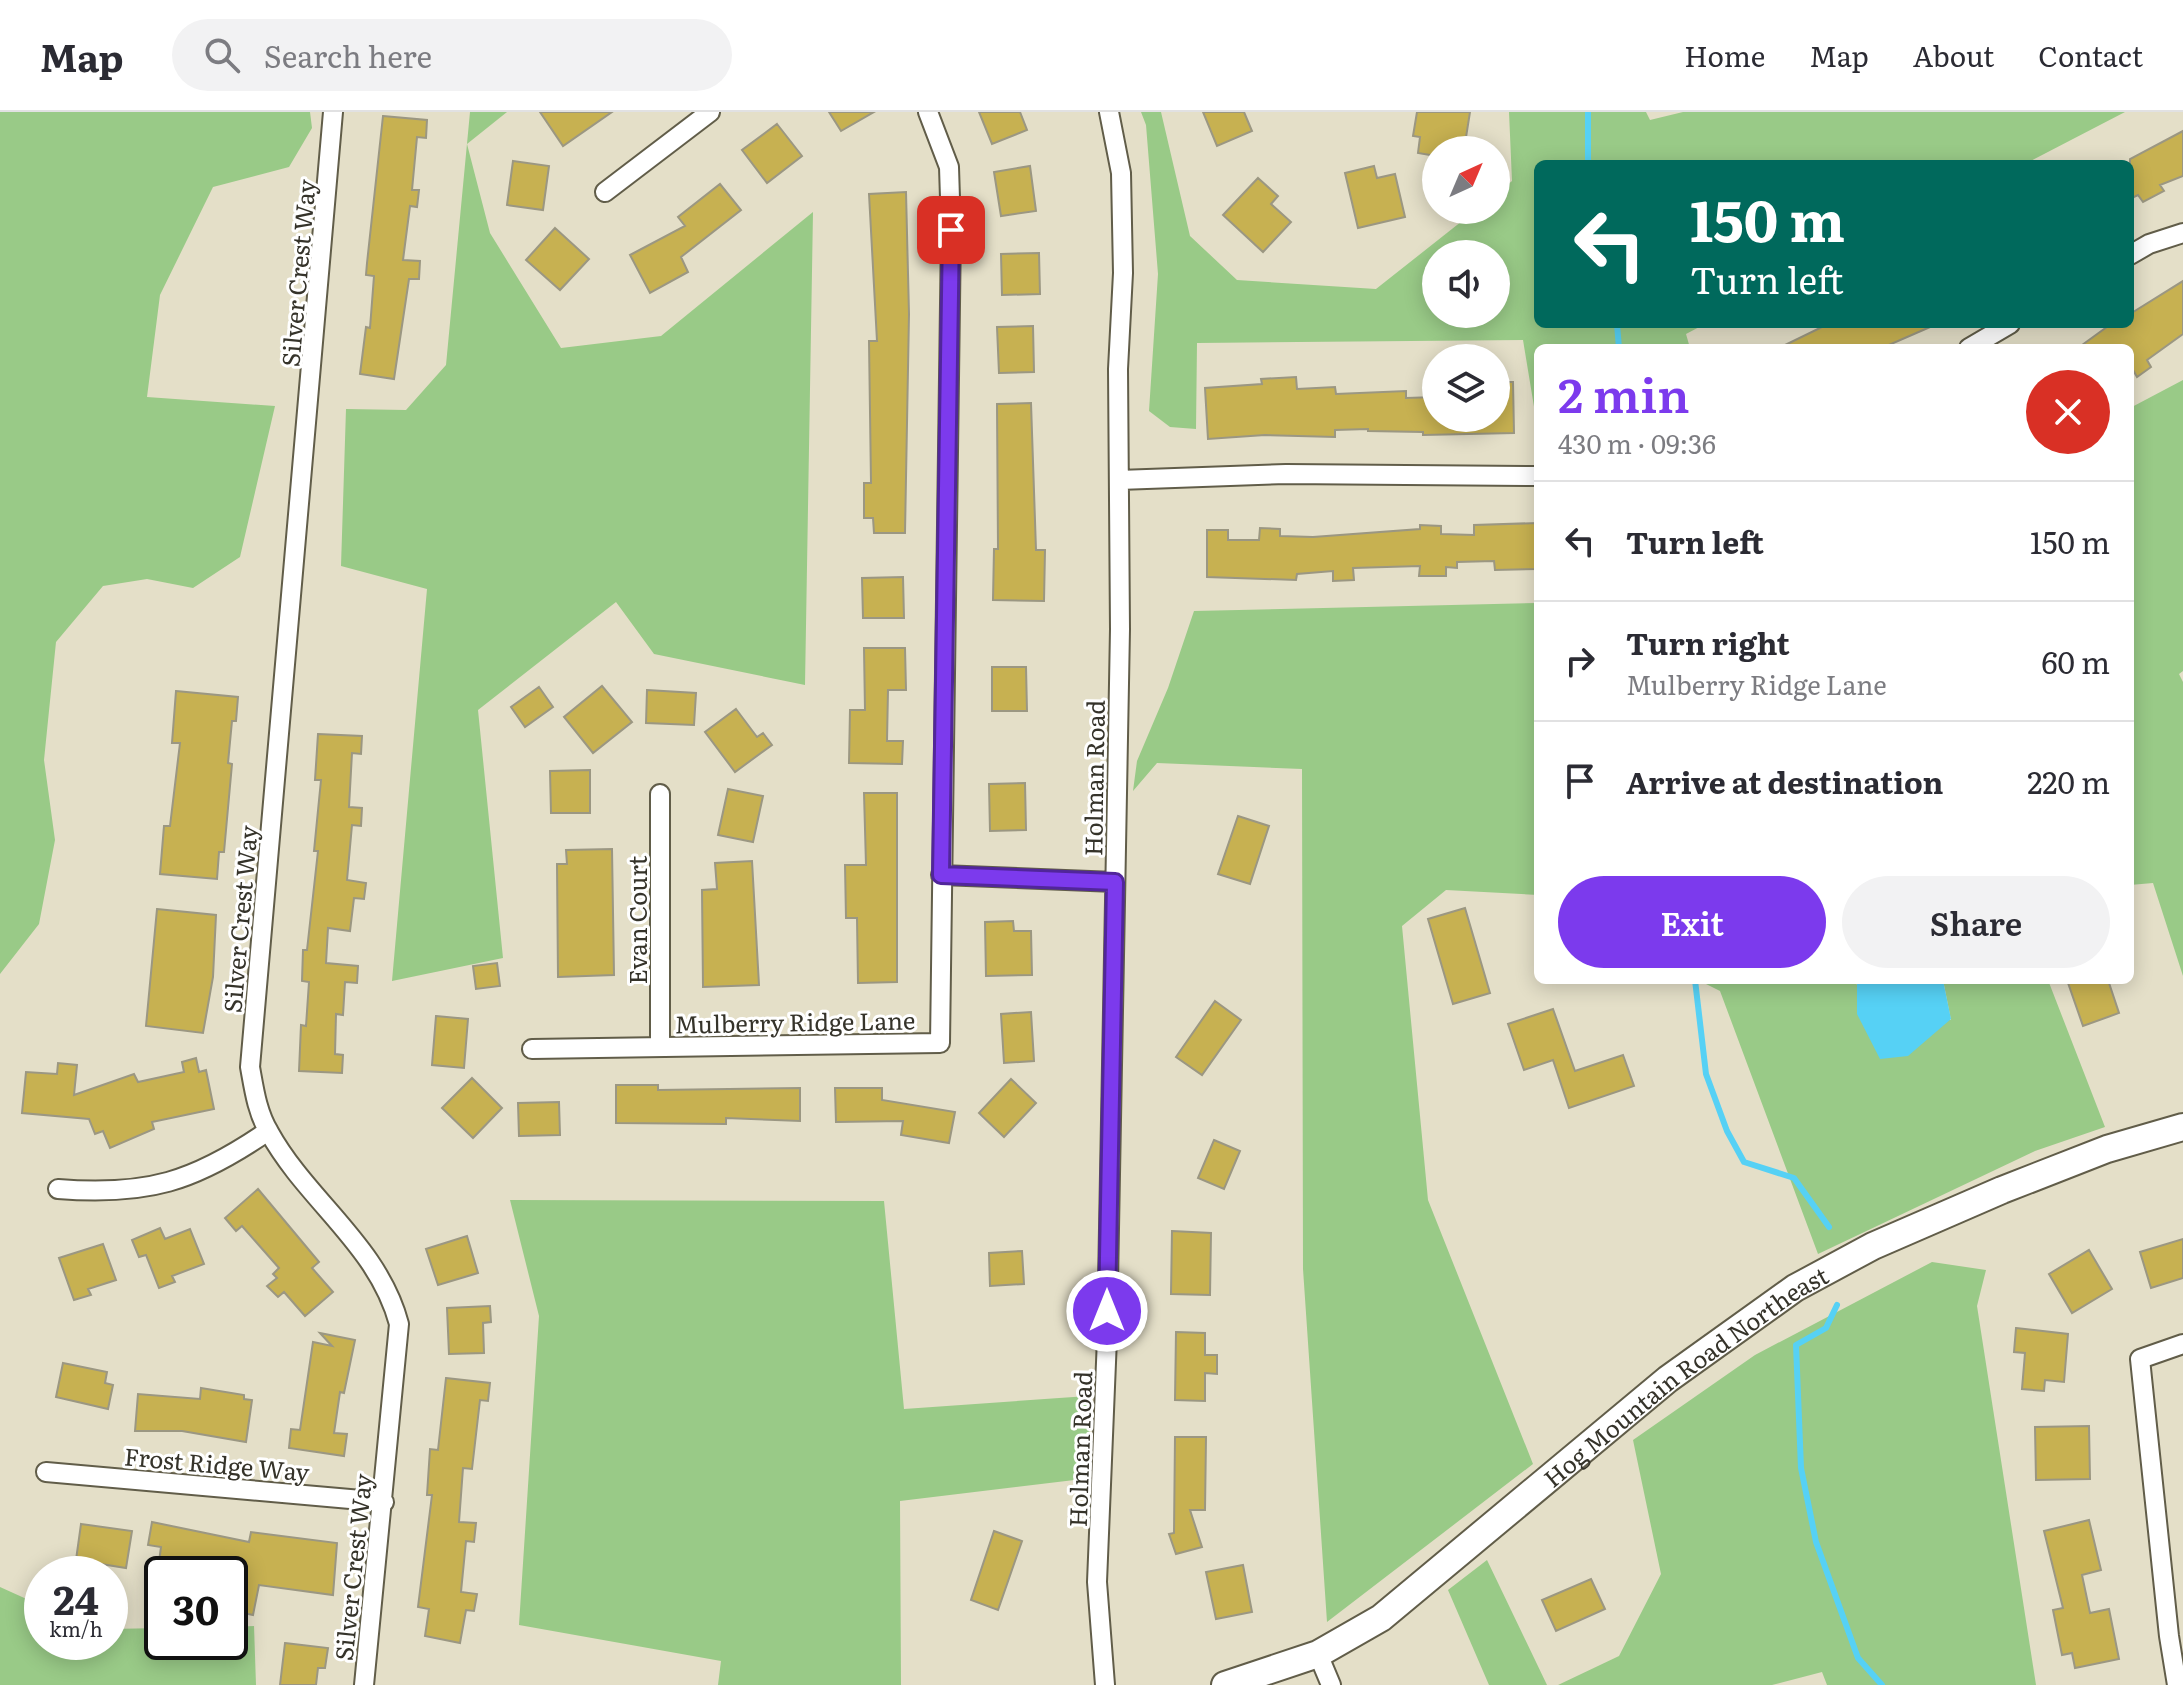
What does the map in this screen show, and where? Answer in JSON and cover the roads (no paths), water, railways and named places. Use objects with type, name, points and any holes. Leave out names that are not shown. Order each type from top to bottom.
[{"type":"street","name":"Silver Crest Way","points":[[333,112],[250,1067],[257,1103],[268,1131],[284,1156],[372,1262],[391,1295],[399,1324],[364,1685]]},
{"type":"street","points":[[605,192],[710,112]]},
{"type":"street","name":"Mulberry Ridge Lane","points":[[532,1049],[940,1043],[951,230],[949,167],[928,112]]},
{"type":"street","name":"Holman Road","points":[[1105,1685],[1097,1582],[1107,1338],[1115,882],[1121,187],[1109,112]]},
{"type":"street","points":[[2134,253],[2149,244],[2183,233]]},
{"type":"street","points":[[1976,344],[2003,328]]},
{"type":"street","points":[[1119,480],[1286,474],[1534,476]]},
{"type":"street","name":"Evan Court","points":[[660,794],[660,1047]]},
{"type":"street","points":[[941,875],[1115,882]]},
{"type":"street","name":"Hog Mountain Road Northeast","points":[[1225,1685],[1318,1654],[1381,1618],[1611,1424],[1795,1288],[1873,1246],[2002,1190],[2107,1149],[2183,1127]]},
{"type":"street","points":[[58,1189],[99,1192],[151,1188],[194,1175],[268,1131]]},
{"type":"street","points":[[2177,1685],[2169,1636],[2140,1359],[2183,1344]]},
{"type":"street","name":"Frost Ridge Way","points":[[46,1472],[384,1502]]},
{"type":"street","points":[[1318,1654],[1331,1685]]},
{"type":"water","points":[[1857,984],[1944,984],[1951,1019],[1908,1056],[1880,1059],[1857,1014]]},
{"type":"waterway","points":[[1588,112],[1588,160]]},
{"type":"waterway","points":[[1617,328],[1619,344]]},
{"type":"waterway","points":[[1695,984],[1706,1074],[1727,1131],[1744,1162],[1794,1178],[1829,1227]]},
{"type":"waterway","points":[[1837,1305],[1826,1328],[1796,1345],[1801,1468],[1816,1542],[1858,1658],[1882,1685]]}]
